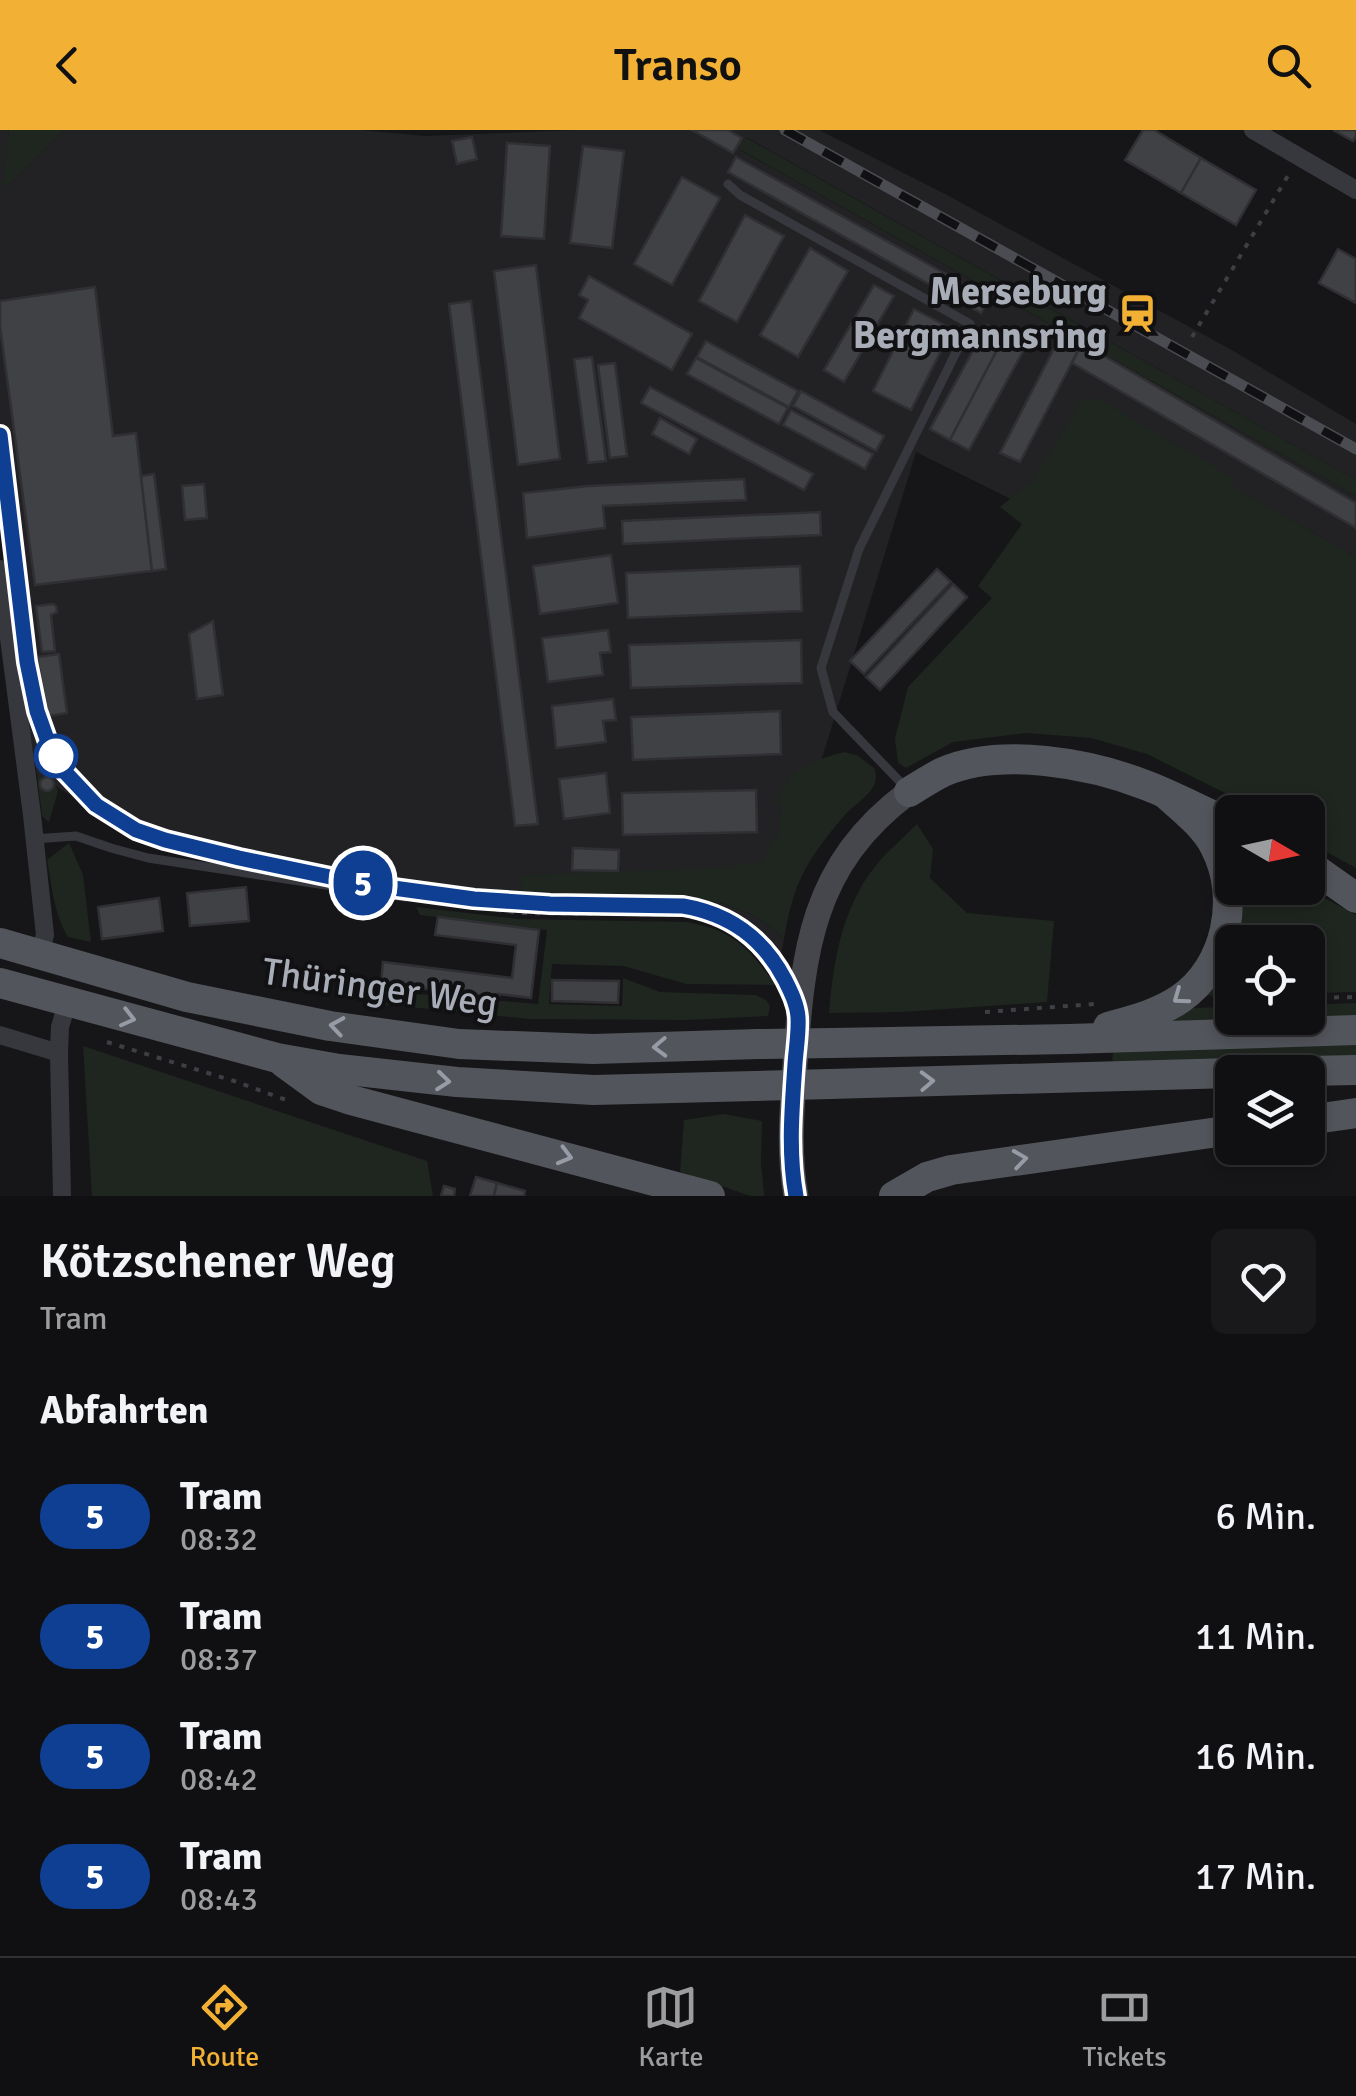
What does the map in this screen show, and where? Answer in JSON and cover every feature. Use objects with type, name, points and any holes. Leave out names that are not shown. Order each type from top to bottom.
[{"type":"main road","points":[[796,1196],[791,1120],[800,996],[813,929],[826,891],[844,857],[885,810],[943,772],[991,760],[1068,764],[1102,772],[1149,786],[1215,817]]},
{"type":"main road","points":[[1069,1039],[1155,1013],[1180,999],[1211,966],[1221,945],[1228,914],[1226,876],[1215,846],[1168,796]]},
{"type":"main road","points":[[1325,876],[1356,898]]},
{"type":"main road","name":"Thüringer Weg","points":[[0,942],[188,997],[330,1026],[459,1044],[593,1049],[1356,1030]]},
{"type":"main road","points":[[0,983],[63,1015],[340,1069],[456,1082],[594,1090],[1215,1073]]},
{"type":"main road","points":[[277,1058],[321,1090],[351,1100],[710,1196]]},
{"type":"main road","points":[[1325,1071],[1356,1070]]},
{"type":"main road","points":[[1325,1117],[1356,1112]]},
{"type":"main road","points":[[894,1196],[927,1177],[951,1170],[1215,1132]]},
{"type":"street","points":[[1253,130],[1356,190]]},
{"type":"street","points":[[0,569],[34,839],[44,936],[40,954]]},
{"type":"street","points":[[62,1196],[59,1054],[63,1015]]},
{"type":"street","points":[[0,1036],[59,1054]]},
{"type":"lane","points":[[728,184],[740,195],[970,324],[860,549],[821,668],[832,712],[909,792]]},
{"type":"lane","points":[[34,839],[76,836],[148,858],[405,897]]},
{"type":"path","points":[[1192,337],[1299,157]]},
{"type":"path","points":[[405,897],[519,914],[686,915],[730,928],[745,938],[762,956],[780,986],[782,974]]},
{"type":"path","points":[[1325,998],[1356,997]]},
{"type":"path","points":[[63,1015],[289,1101]]},
{"type":"shaded area","points":[[0,130],[9,130],[3,190],[64,130],[360,130],[425,136],[577,130],[819,130],[1230,349],[1356,424],[1356,480],[746,137],[740,150],[1356,496],[1356,557],[1088,405],[1031,509],[916,452],[788,869],[695,899],[725,904],[770,926],[784,939],[778,974],[764,953],[731,925],[683,909],[535,905],[418,895],[156,845],[116,826],[37,775],[0,508]]},
{"type":"shaded area","points":[[9,130],[64,130],[2,191]]},
{"type":"shaded area","points":[[745,137],[1356,480],[1356,496],[739,149]]},
{"type":"shaded area","points":[[1090,398],[1100,400],[1233,478],[1230,485],[1356,557],[1356,868],[1325,851],[1325,795],[1229,795],[1147,754],[1091,738],[1027,733],[953,742],[906,768],[898,763],[895,738],[908,687],[992,598],[978,586],[1022,524],[1000,507],[1032,481],[1081,402]]},
{"type":"shaded area","points":[[845,752],[874,768],[875,783],[811,859],[797,886],[784,939],[750,914],[725,904],[695,899],[522,892],[520,875],[715,868],[764,862],[779,833],[782,805],[776,803],[786,783],[802,768]]},
{"type":"shaded area","points":[[37,775],[58,791],[49,822],[42,816]]},
{"type":"shaded area","points":[[917,824],[933,849],[930,878],[967,913],[1054,921],[1047,1002],[829,1013],[838,950],[858,892],[883,857]]},
{"type":"shaded area","points":[[69,843],[83,875],[91,942],[68,937],[54,900],[47,860]]},
{"type":"shaded area","points":[[1325,898],[1356,915],[1356,992],[1325,993],[1325,925],[1225,925],[1232,905],[1325,905]]},
{"type":"shaded area","points":[[416,907],[518,919],[687,922],[717,930],[739,943],[776,985],[686,984],[624,966],[552,964],[549,1004],[622,1006],[623,978],[660,992],[755,995],[770,1006],[768,1016],[530,1019],[379,1004],[382,991],[538,1004],[547,930],[420,915]]},
{"type":"shaded area","points":[[1215,953],[1215,996],[1200,995]]},
{"type":"shaded area","points":[[1356,1003],[1356,1018],[1325,1019],[1325,1004]]},
{"type":"shaded area","points":[[1215,1007],[1215,1022],[1168,1023],[1186,1008]]},
{"type":"shaded area","points":[[1356,1044],[1356,1057],[1215,1055],[1215,1062],[1112,1065],[1113,1051]]},
{"type":"shaded area","points":[[83,1046],[427,1161],[433,1196],[92,1196]]},
{"type":"shaded area","points":[[724,1114],[762,1121],[764,1196],[751,1196],[680,1172],[684,1120]]},
{"type":"building","points":[[692,130],[728,130],[742,138],[733,153]]},
{"type":"building","points":[[1143,130],[1154,130],[1201,158],[1181,193],[1125,160]]},
{"type":"building","points":[[1333,130],[1356,130],[1356,136],[1353,141]]},
{"type":"building","points":[[472,137],[477,159],[457,164],[452,141]]},
{"type":"building","points":[[507,143],[550,146],[544,239],[501,236]]},
{"type":"building","points":[[583,146],[624,151],[612,248],[570,243]]},
{"type":"building","points":[[736,157],[989,298],[981,313],[728,172]]},
{"type":"building","points":[[1201,158],[1256,190],[1236,225],[1181,193]]},
{"type":"building","points":[[682,177],[720,198],[672,285],[634,264]]},
{"type":"building","points":[[745,215],[784,236],[737,322],[699,301]]},
{"type":"building","points":[[810,248],[848,271],[798,357],[760,335]]},
{"type":"building","points":[[1338,249],[1356,259],[1356,303],[1319,283]]},
{"type":"building","points":[[536,265],[560,459],[518,465],[494,271]]},
{"type":"building","points":[[589,276],[692,334],[672,370],[579,318],[588,300],[579,295]]},
{"type":"building","points":[[874,285],[894,296],[844,382],[824,370]]},
{"type":"building","points":[[95,287],[113,436],[136,433],[152,571],[35,585],[0,327],[0,301]]},
{"type":"building","points":[[471,301],[538,824],[515,826],[449,304]]},
{"type":"building","points":[[914,309],[952,329],[911,410],[873,391]]},
{"type":"building","points":[[987,325],[1005,335],[950,440],[930,429]]},
{"type":"building","points":[[1062,333],[1082,343],[1020,462],[1000,453]]},
{"type":"building","points":[[1005,335],[1026,346],[969,450],[950,440]]},
{"type":"building","points":[[706,341],[798,391],[789,407],[697,357]]},
{"type":"building","points":[[1082,343],[1356,503],[1356,528],[1072,363]]},
{"type":"building","points":[[592,357],[606,461],[588,463],[574,359]]},
{"type":"building","points":[[696,358],[788,408],[779,424],[687,374]]},
{"type":"building","points":[[615,363],[627,456],[610,458],[598,365]]},
{"type":"building","points":[[650,387],[813,474],[804,490],[641,403]]},
{"type":"building","points":[[801,391],[884,436],[876,451],[793,406]]},
{"type":"building","points":[[791,410],[873,454],[865,469],[783,425]]},
{"type":"building","points":[[660,418],[697,439],[689,454],[652,434]]},
{"type":"building","points":[[154,474],[166,569],[152,571],[141,476]]},
{"type":"building","points":[[744,479],[746,500],[603,506],[605,528],[527,538],[523,493]]},
{"type":"building","points":[[204,484],[207,518],[185,520],[182,486]]},
{"type":"building","points":[[820,512],[821,535],[623,544],[622,521]]},
{"type":"building","points":[[611,555],[618,603],[540,614],[533,566]]},
{"type":"building","points":[[800,566],[802,611],[628,618],[626,573]]},
{"type":"building","points":[[937,569],[951,582],[864,674],[850,661]]},
{"type":"building","points":[[953,584],[967,597],[880,690],[866,677]]},
{"type":"building","points":[[53,604],[57,612],[51,615],[55,651],[42,652],[36,606]]},
{"type":"building","points":[[213,621],[223,695],[197,699],[189,634]]},
{"type":"building","points":[[608,630],[611,652],[600,653],[603,675],[548,682],[542,638]]},
{"type":"building","points":[[801,640],[802,683],[631,688],[629,645]]},
{"type":"building","points":[[59,654],[67,713],[48,716],[37,657]]},
{"type":"building","points":[[613,699],[616,720],[603,721],[606,742],[556,748],[552,706]]},
{"type":"building","points":[[780,711],[781,754],[633,760],[631,717]]},
{"type":"building","points":[[606,773],[610,813],[564,819],[559,779]]},
{"type":"building","points":[[47,777],[54,784],[47,791],[40,784]]},
{"type":"building","points":[[756,790],[757,832],[623,835],[622,793]]},
{"type":"building","points":[[573,848],[619,850],[618,871],[572,870]]},
{"type":"building","points":[[246,887],[249,921],[190,926],[187,893]]},
{"type":"building","points":[[159,898],[163,931],[102,939],[98,907]]},
{"type":"building","points":[[438,917],[539,930],[531,998],[499,994],[499,998],[381,983],[383,962],[512,978],[516,945],[435,935]]},
{"type":"building","points":[[552,980],[619,981],[618,1003],[552,1001]]},
{"type":"building","points":[[476,1177],[497,1183],[494,1196],[470,1196]]},
{"type":"building","points":[[497,1183],[525,1191],[524,1196],[494,1196]]},
{"type":"building","points":[[444,1186],[455,1189],[454,1196],[441,1196]]},
{"type":"tram line","points":[[0,435],[33,698],[54,754],[89,798],[123,823],[169,842],[308,872],[481,898],[678,905],[698,908],[734,923],[772,958],[797,1009],[791,1132],[796,1196]]},
{"type":"tram line","name":"5","points":[[0,435],[32,691],[48,742],[64,771],[84,794],[136,830],[165,840],[364,884],[474,899],[683,906],[728,920],[767,950],[796,1006],[791,1134],[796,1196]]},
{"type":"railway","points":[[785,130],[1356,449]]},
{"type":"place","name":"Merseburg Bergmannsring","points":[[1137,313]]}]
